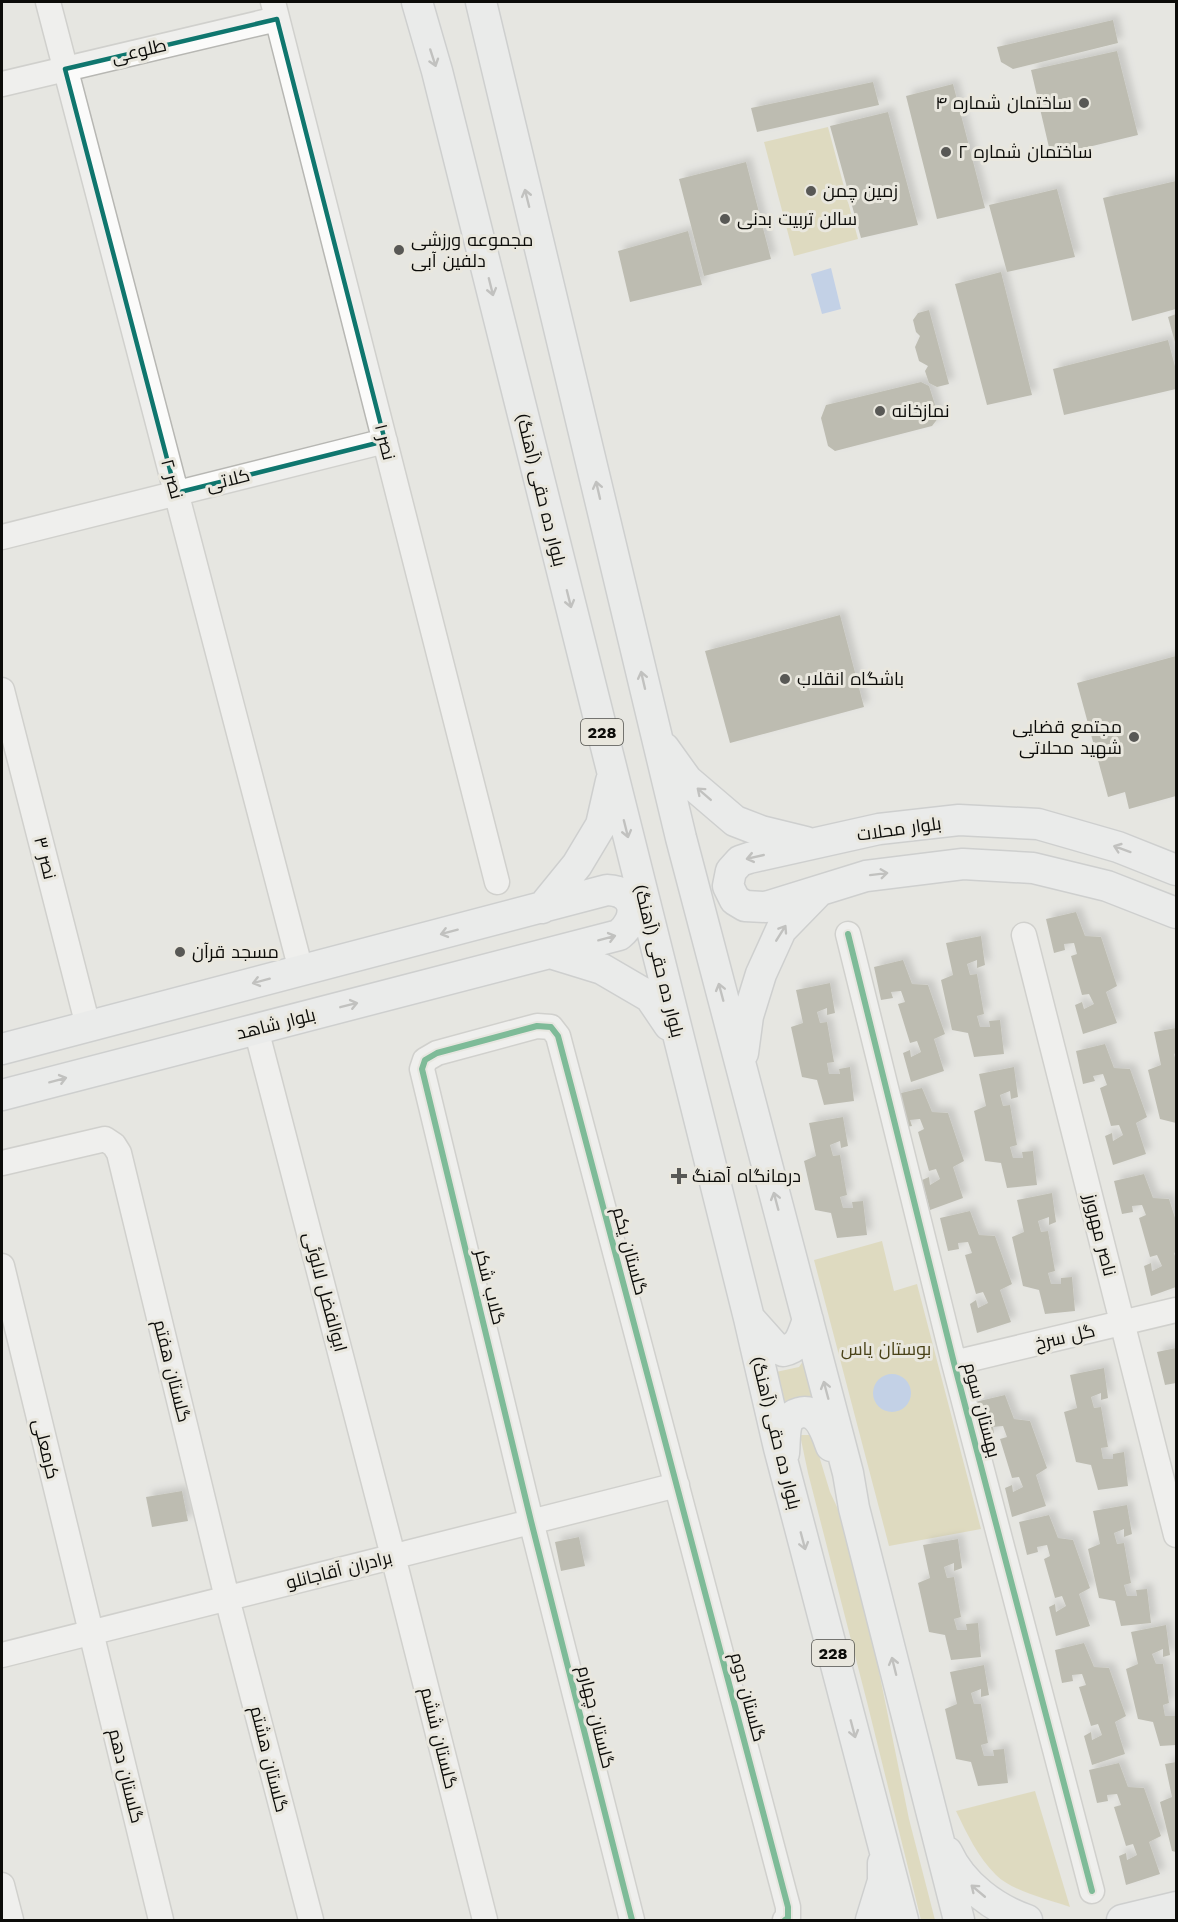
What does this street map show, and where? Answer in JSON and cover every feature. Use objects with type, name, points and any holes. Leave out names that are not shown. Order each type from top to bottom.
[{"type":"main road","name":"بلوار ده حقی (آهنگ)","points":[[417,2],[437,70],[783,1464],[903,1920]]},
{"type":"main road","points":[[481,2],[681,838],[848,1473],[854,1508],[958,1920]]},
{"type":"main road","name":"بلوار محلات","points":[[656,737],[687,780],[735,820],[761,831],[812,844],[879,829],[959,820],[1038,824],[1118,847],[1176,870]]},
{"type":"main road","points":[[2,1049],[542,908],[577,865],[600,825],[612,775]]},
{"type":"main road","points":[[812,844],[740,861],[731,871],[728,886],[735,900],[745,906],[766,907],[866,876],[963,864],[1033,868],[1107,886],[1176,913]]},
{"type":"main road","points":[[741,1068],[748,1016],[761,974],[781,930],[822,888]]},
{"type":"main road","name":"بلوار شاهد","points":[[2,1095],[619,935],[628,928],[633,918],[628,898],[620,891],[614,890],[542,908]]},
{"type":"main road","points":[[550,953],[602,969],[650,997],[678,1039]]},
{"type":"main road","points":[[88,1026],[99,1070]]},
{"type":"main road","points":[[748,1318],[774,1346],[783,1351],[792,1349],[798,1344],[807,1320]]},
{"type":"main road","points":[[783,1464],[787,1422],[794,1414],[803,1412],[814,1415],[822,1424],[854,1508]]},
{"type":"main road","points":[[928,1805],[949,1856],[972,1887],[1006,1913],[1027,1920]]},
{"type":"main road","points":[[871,1920],[883,1881],[882,1842]]},
{"type":"main road","points":[[1122,1920],[1176,1907]]},
{"type":"street","name":"نصر ۲","points":[[48,2],[297,955]]},
{"type":"street","name":"طلوعی","points":[[2,84],[65,69],[275,10]]},
{"type":"street","name":"نصر ۱","points":[[275,10],[497,882]]},
{"type":"street","name":"کلاتی","points":[[2,537],[385,441]]},
{"type":"street","name":"نصر ۳","points":[[2,690],[88,1026]]},
{"type":"street","name":"بهستان سوم","points":[[848,934],[954,1363],[1092,1891]]},
{"type":"street","name":"ناصر مهرورز","points":[[1024,935],[1176,1536]]},
{"type":"street","name":"گلاب شکر","points":[[531,1521],[422,1069],[425,1060],[436,1053],[537,1026],[551,1027]]},
{"type":"street","name":"گلستان یکم","points":[[551,1027],[558,1036],[677,1485]]},
{"type":"street","name":"ابوالفضل لالوئی","points":[[256,1029],[393,1556]]},
{"type":"street","name":"گلستان هفتم","points":[[2,1163],[105,1139],[114,1145],[119,1153],[227,1598]]},
{"type":"street","name":"کرمعلی","points":[[2,1266],[90,1632]]},
{"type":"street","name":"گل سرخ","points":[[954,1363],[1176,1311]]},
{"type":"street","name":"برادران آقاجانلو","points":[[2,1655],[677,1485]]},
{"type":"street","name":"گلستان دوم","points":[[677,1485],[788,1907],[787,1919]]},
{"type":"street","name":"گلستان چهارم","points":[[531,1521],[632,1920]]},
{"type":"street","name":"گلستان ششم","points":[[393,1556],[485,1920]]},
{"type":"street","name":"گلستان هشتم","points":[[227,1598],[311,1920]]},
{"type":"street","name":"گلستان دهم","points":[[90,1632],[161,1920]]},
{"type":"street","points":[[2,1885],[11,1920]]},
{"type":"highlighted area","points":[[277,19],[385,441],[176,493],[65,69]]},
{"type":"green space","name":"زمین چمن","points":[[828,127],[858,239],[794,256],[764,142]]},
{"type":"green space","name":"بوستان یاس","points":[[882,1241],[894,1291],[917,1284],[981,1529],[889,1546],[814,1260]]},
{"type":"green space","points":[[808,1354],[821,1408],[803,1396],[793,1400],[781,1414],[776,1372],[799,1367]]},
{"type":"green space","points":[[800,1435],[810,1435],[818,1443],[820,1459],[830,1492],[845,1524],[872,1637],[909,1819],[935,1920],[921,1920]]},
{"type":"green space","points":[[1035,1791],[1070,1907],[1021,1890],[1003,1881],[978,1853],[956,1811]]},
{"type":"water","points":[[831,268],[841,309],[822,314],[811,274]]},
{"type":"water","points":[[892,1374],[905,1380],[911,1393],[905,1406],[892,1412],[879,1406],[873,1393],[879,1380]]},
{"type":"building","points":[[1113,20],[1118,43],[1013,69],[1001,62],[997,47]]},
{"type":"building","name":"ساختمان شماره ۴","points":[[1117,51],[1138,135],[1051,156],[1031,70]]},
{"type":"building","points":[[873,82],[879,105],[757,132],[751,108]]},
{"type":"building","name":"ساختمان شماره ۲","points":[[953,84],[985,208],[937,219],[906,96]]},
{"type":"building","points":[[888,112],[918,225],[861,238],[830,126]]},
{"type":"building","name":"سالن تربیت بدنی","points":[[746,162],[771,259],[704,276],[679,179]]},
{"type":"building","points":[[1176,181],[1176,309],[1132,321],[1103,198]]},
{"type":"building","points":[[1057,189],[1075,257],[1007,272],[989,205]]},
{"type":"building","points":[[688,231],[702,285],[630,302],[618,251]]},
{"type":"building","points":[[1001,272],[1032,395],[987,405],[955,284]]},
{"type":"building","points":[[929,310],[949,384],[937,387],[929,383],[925,371],[928,366],[919,361],[915,347],[920,336],[916,332],[913,320],[918,313]]},
{"type":"building","points":[[1176,314],[1176,346],[1168,317]]},
{"type":"building","points":[[1168,340],[1176,370],[1176,389],[1064,415],[1053,369]]},
{"type":"building","name":"نمازخانه","points":[[921,382],[929,386],[939,417],[932,426],[835,451],[828,446],[821,418],[826,405]]},
{"type":"building","name":"باشگاه انقلاب","points":[[840,615],[864,707],[730,743],[705,651]]},
{"type":"building","name":"مجتمع قضایی شهید محلاتی","points":[[1176,656],[1176,796],[1129,809],[1125,792],[1108,797],[1077,683]]},
{"type":"building","points":[[1076,912],[1085,936],[1101,937],[1117,986],[1106,992],[1117,1023],[1083,1034],[1075,1005],[1082,1002],[1084,1009],[1094,1004],[1089,994],[1082,995],[1071,956],[1077,954],[1074,943],[1064,944],[1065,950],[1054,953],[1046,919]]},
{"type":"building","points":[[981,936],[985,965],[977,968],[977,960],[967,964],[970,975],[977,974],[984,1014],[977,1016],[980,1027],[990,1027],[989,1021],[1000,1020],[1004,1054],[974,1057],[968,1033],[952,1030],[941,980],[953,975],[946,943]]},
{"type":"building","points":[[903,960],[912,984],[928,985],[945,1034],[934,1039],[944,1071],[911,1082],[903,1053],[910,1050],[911,1057],[921,1052],[917,1041],[910,1043],[898,1004],[905,1002],[901,991],[891,992],[893,998],[881,1000],[874,967]]},
{"type":"building","points":[[830,983],[835,1013],[827,1015],[827,1008],[817,1012],[820,1023],[827,1022],[834,1062],[827,1063],[829,1074],[840,1074],[839,1069],[850,1067],[854,1101],[824,1105],[817,1080],[802,1077],[791,1027],[803,1023],[796,990]]},
{"type":"building","points":[[1176,1028],[1176,1053],[1174,1054],[1176,1123],[1160,1119],[1148,1070],[1161,1065],[1154,1032]]},
{"type":"building","points":[[1105,1044],[1114,1068],[1130,1069],[1147,1117],[1136,1123],[1146,1154],[1113,1165],[1105,1136],[1112,1133],[1113,1141],[1123,1135],[1119,1125],[1111,1126],[1100,1088],[1107,1085],[1103,1074],[1093,1076],[1095,1081],[1083,1084],[1076,1051]]},
{"type":"building","points":[[1014,1067],[1018,1097],[1011,1099],[1010,1091],[1000,1095],[1003,1106],[1010,1105],[1017,1145],[1010,1147],[1013,1158],[1023,1158],[1022,1152],[1033,1151],[1037,1185],[1007,1188],[1001,1163],[985,1161],[974,1111],[986,1106],[979,1074]]},
{"type":"building","points":[[922,1088],[932,1112],[948,1113],[964,1161],[953,1167],[963,1198],[930,1210],[922,1180],[929,1177],[930,1185],[940,1179],[936,1169],[929,1171],[918,1132],[924,1129],[920,1119],[910,1120],[912,1126],[900,1128],[893,1095]]},
{"type":"building","points":[[843,1117],[848,1146],[841,1148],[840,1141],[830,1145],[833,1156],[840,1155],[847,1195],[840,1197],[843,1208],[853,1208],[852,1202],[863,1201],[867,1235],[837,1238],[831,1213],[815,1210],[804,1161],[816,1156],[809,1123]]},
{"type":"building","points":[[1144,1174],[1153,1198],[1169,1199],[1176,1221],[1176,1252],[1174,1253],[1176,1287],[1151,1296],[1144,1266],[1151,1263],[1152,1271],[1162,1266],[1157,1255],[1150,1257],[1139,1218],[1146,1215],[1142,1205],[1132,1206],[1133,1212],[1122,1214],[1114,1181]]},
{"type":"building","points":[[1052,1193],[1056,1222],[1049,1225],[1049,1217],[1038,1221],[1041,1232],[1048,1231],[1055,1271],[1048,1273],[1051,1284],[1061,1284],[1061,1278],[1072,1277],[1075,1311],[1045,1314],[1039,1290],[1023,1286],[1012,1237],[1024,1232],[1017,1200]]},
{"type":"building","points":[[970,1211],[979,1235],[995,1236],[1012,1284],[1000,1290],[1011,1322],[977,1333],[970,1304],[976,1300],[978,1308],[988,1303],[983,1292],[976,1294],[965,1255],[972,1253],[968,1242],[958,1243],[959,1249],[948,1251],[940,1218]]},
{"type":"building","points":[[1176,1348],[1176,1383],[1165,1385],[1157,1352]]},
{"type":"building","points":[[1104,1368],[1108,1398],[1101,1400],[1101,1393],[1091,1397],[1094,1408],[1101,1407],[1108,1447],[1101,1448],[1103,1459],[1113,1459],[1113,1454],[1124,1452],[1128,1486],[1098,1490],[1091,1465],[1076,1462],[1064,1412],[1077,1408],[1070,1375]]},
{"type":"building","points":[[1005,1395],[1014,1419],[1030,1421],[1047,1468],[1036,1475],[1046,1506],[1012,1517],[1005,1488],[1012,1485],[1013,1492],[1023,1487],[1019,1477],[1012,1478],[1000,1439],[1007,1437],[1003,1426],[993,1427],[994,1433],[983,1436],[975,1402]]},
{"type":"building","points":[[182,1491],[188,1521],[152,1527],[146,1497]]},
{"type":"building","points":[[1127,1505],[1132,1534],[1124,1537],[1124,1529],[1114,1533],[1117,1544],[1124,1543],[1131,1583],[1124,1585],[1127,1596],[1137,1596],[1136,1590],[1147,1589],[1151,1623],[1121,1626],[1115,1601],[1099,1598],[1088,1549],[1100,1544],[1093,1511]]},
{"type":"building","points":[[1049,1515],[1058,1538],[1073,1540],[1090,1588],[1079,1594],[1090,1626],[1056,1636],[1049,1607],[1055,1604],[1056,1612],[1066,1606],[1062,1596],[1055,1598],[1044,1559],[1050,1556],[1047,1545],[1037,1547],[1038,1552],[1027,1555],[1019,1522]]},
{"type":"building","points":[[579,1537],[585,1566],[561,1571],[555,1542]]},
{"type":"building","points":[[958,1539],[962,1568],[954,1571],[954,1563],[944,1567],[947,1578],[954,1577],[961,1617],[954,1619],[957,1630],[967,1630],[966,1624],[978,1623],[981,1657],[951,1660],[945,1635],[929,1632],[918,1583],[930,1578],[923,1545]]},
{"type":"building","points":[[1166,1625],[1170,1655],[1163,1657],[1163,1649],[1152,1654],[1156,1664],[1163,1664],[1169,1703],[1163,1705],[1165,1716],[1176,1716],[1176,1745],[1160,1746],[1153,1722],[1138,1719],[1126,1669],[1138,1664],[1131,1632]]},
{"type":"building","points":[[1084,1643],[1094,1667],[1109,1668],[1126,1716],[1115,1722],[1125,1754],[1092,1765],[1084,1736],[1091,1732],[1092,1740],[1102,1735],[1098,1724],[1091,1726],[1079,1687],[1086,1685],[1082,1674],[1072,1675],[1073,1681],[1062,1683],[1055,1650]]},
{"type":"building","points":[[984,1665],[989,1695],[981,1697],[981,1689],[971,1693],[974,1704],[981,1704],[988,1743],[981,1745],[984,1756],[994,1756],[993,1750],[1004,1749],[1008,1783],[978,1786],[971,1762],[956,1759],[945,1709],[957,1704],[950,1672]]},
{"type":"building","points":[[1176,1762],[1176,1852],[1172,1851],[1160,1802],[1172,1797],[1165,1764]]},
{"type":"building","points":[[1119,1763],[1128,1787],[1144,1788],[1161,1836],[1149,1842],[1160,1874],[1126,1885],[1119,1856],[1126,1853],[1127,1860],[1137,1855],[1133,1844],[1126,1846],[1114,1807],[1121,1805],[1117,1794],[1107,1795],[1108,1801],[1097,1803],[1089,1770]]},
{"type":"cycle path","points":[[848,934],[954,1363],[1092,1891]]},
{"type":"cycle path","points":[[632,1920],[531,1521],[422,1069],[425,1060],[437,1053],[537,1026],[551,1027],[558,1036],[788,1907],[788,1918],[785,1920]]},
{"type":"place","name":"ساختمان شماره ۴","points":[[1084,103]]},
{"type":"place","name":"ساختمان شماره ۲","points":[[946,152]]},
{"type":"place","name":"زمین چمن","points":[[811,191]]},
{"type":"place","name":"سالن تربیت بدنی","points":[[725,219]]},
{"type":"place","name":"مجموعه ورزشی دلفین آبی","points":[[399,250]]},
{"type":"place","name":"نمازخانه","points":[[880,411]]},
{"type":"place","name":"باشگاه انقلاب","points":[[785,679]]},
{"type":"place","name":"مجتمع قضایی شهید محلاتی","points":[[1134,737]]},
{"type":"place","name":"مسجد قرآن","points":[[180,952]]},
{"type":"place","name":"درمانگاه آهنگ","points":[[679,1176]]}]
